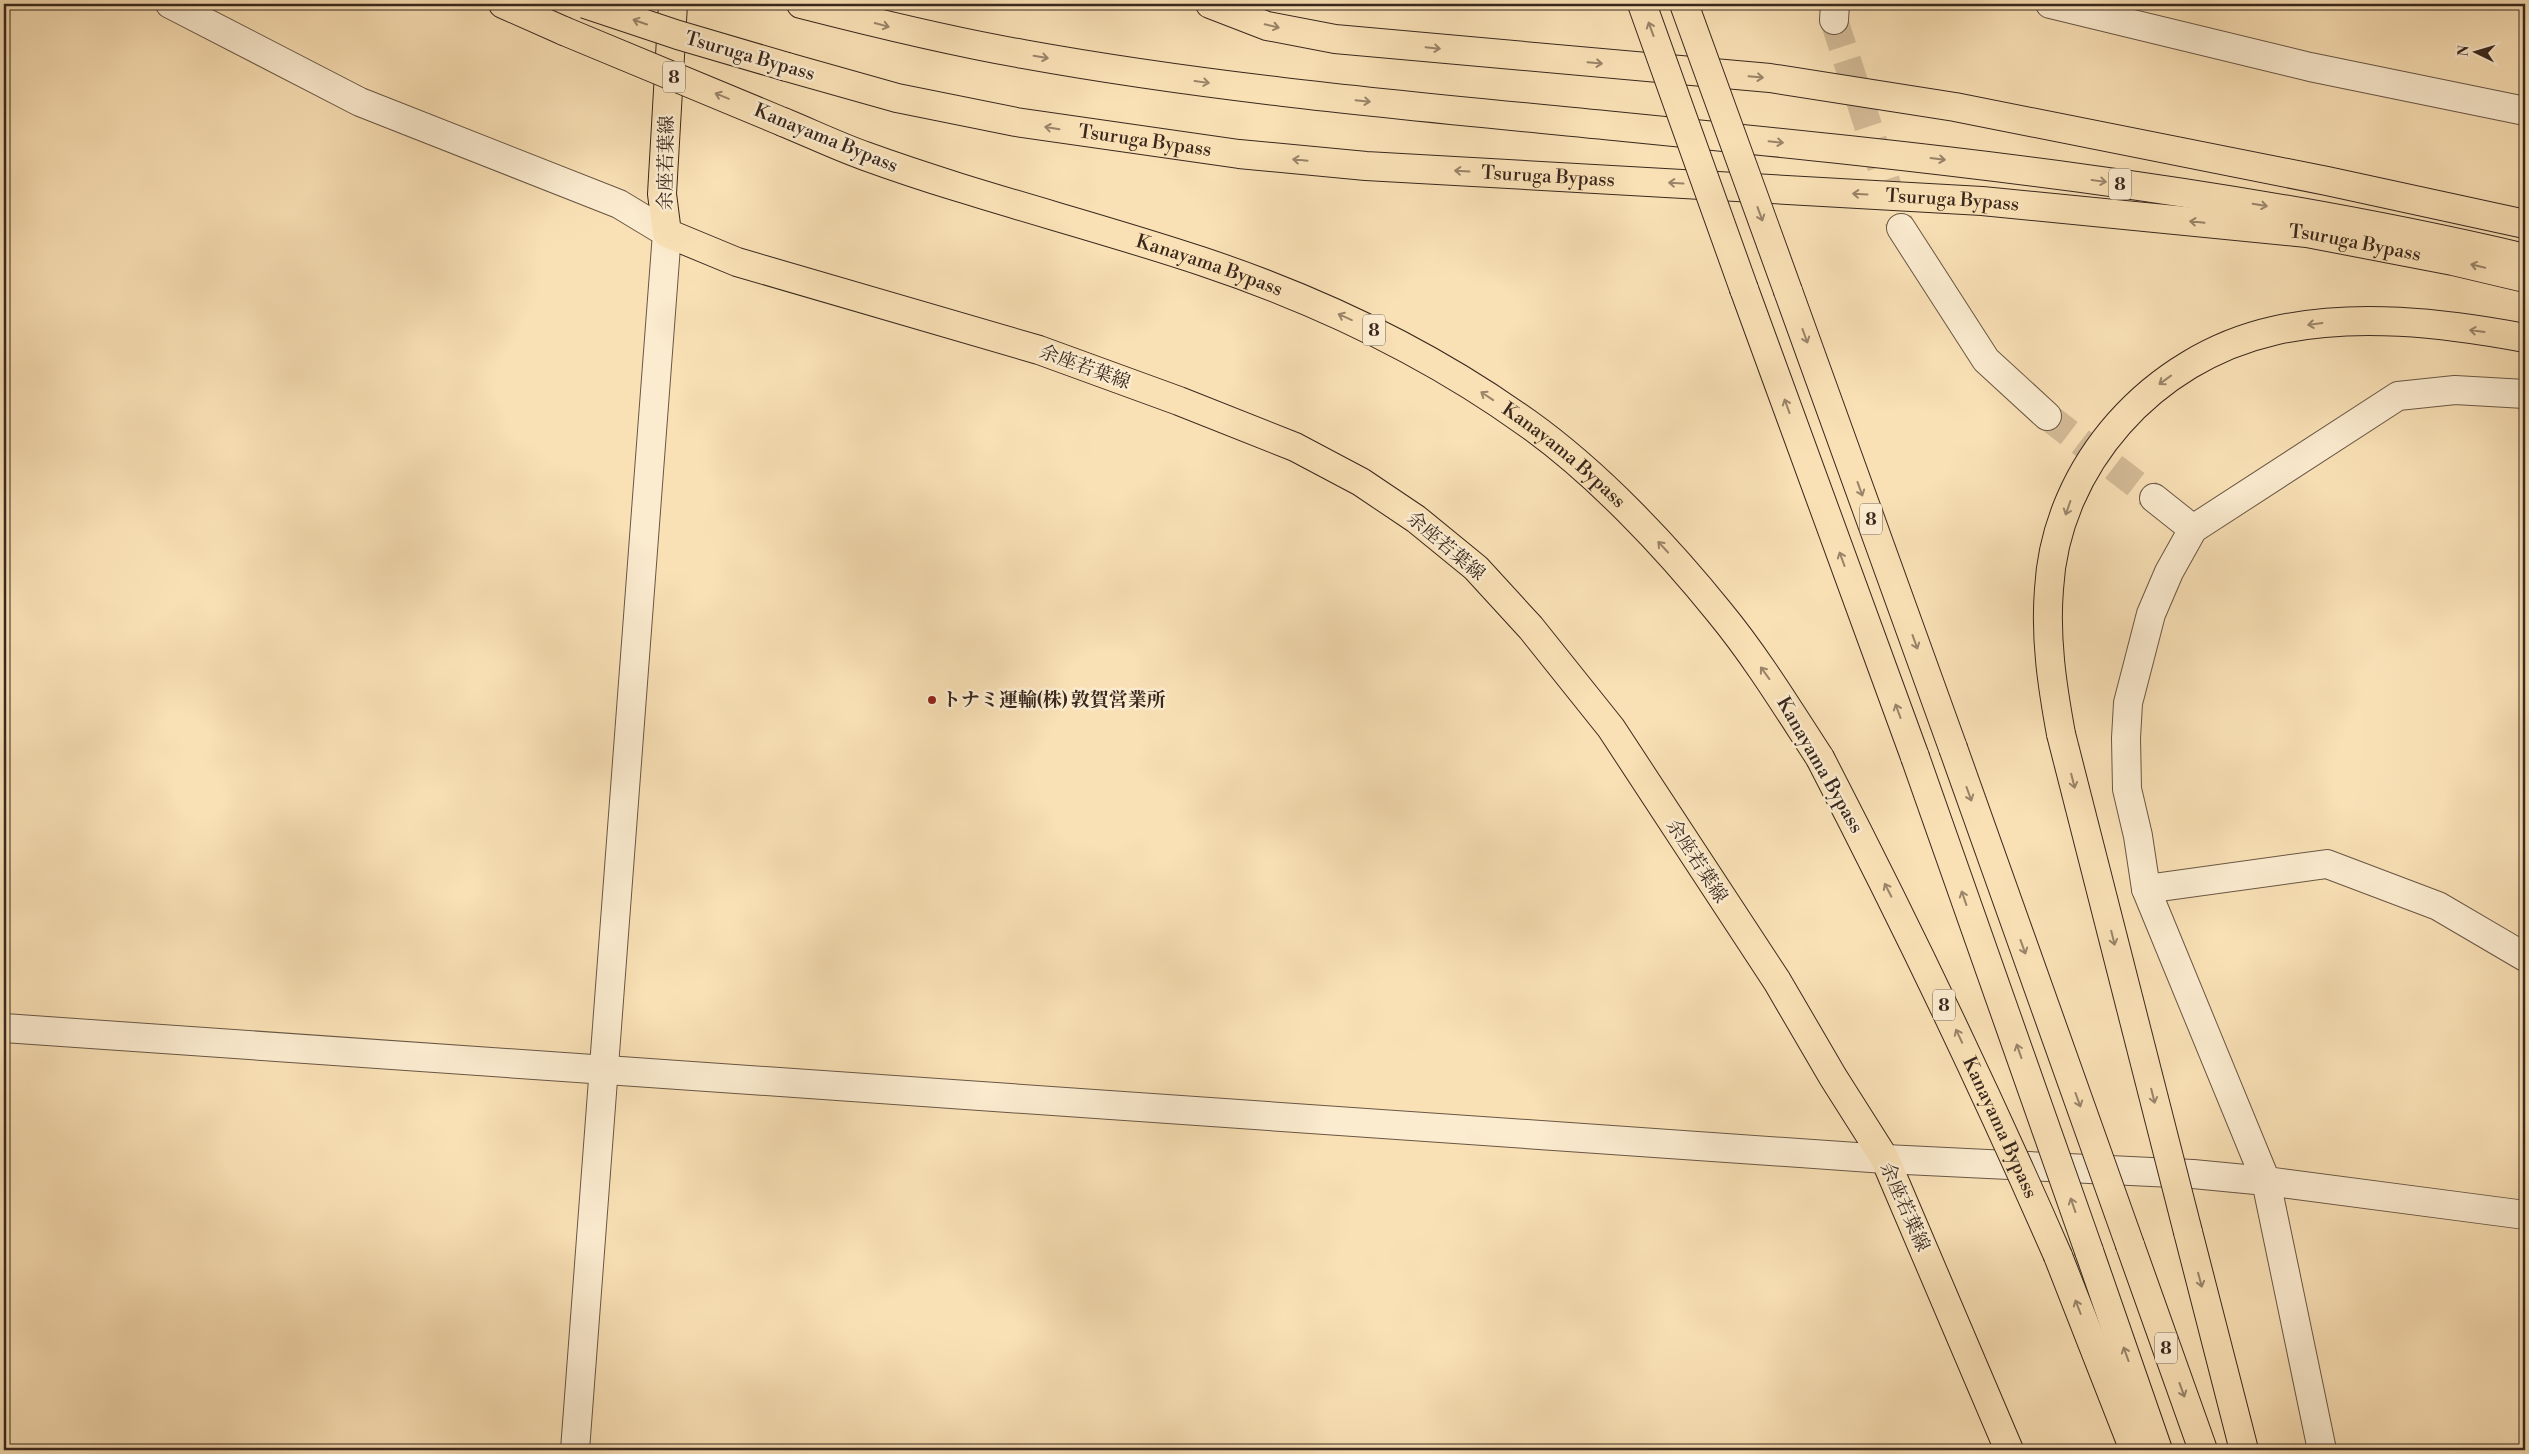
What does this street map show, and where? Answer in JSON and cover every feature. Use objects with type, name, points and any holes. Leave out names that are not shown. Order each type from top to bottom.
[{"type":"main road","name":"Kanayama Bypass","points":[[503,4],[862,155],[960,188],[1202,261],[1297,296],[1381,333],[1461,378],[1530,425],[1595,479],[1662,545],[1726,621],[1775,687],[1820,758],[1891,895],[1954,1025],[2058,1256],[2134,1450]]},
{"type":"main road","name":"Tsuruga Bypass","points":[[586,4],[678,35],[897,98],[1016,122],[1239,154],[1366,166],[2002,203],[2307,233],[2453,260],[2525,278]]},
{"type":"main road","name":"余座若葉線","points":[[673,4],[662,194],[667,233],[738,262],[1039,350],[1179,401],[1295,447],[1361,482],[1416,519],[1476,568],[1532,628],[1611,728],[1777,981],[1832,1077],[1884,1159],[2010,1450]]},
{"type":"main road","name":"Tsuruga Bypass","points":[[801,4],[905,31],[1022,54],[1258,90],[1941,159],[2244,202],[2425,234],[2525,258]]},
{"type":"main road","points":[[1210,4],[1267,26],[1335,39],[1770,78],[1955,107],[2327,181],[2525,224]]},
{"type":"main road","points":[[1642,4],[1915,757],[2158,1450]]},
{"type":"main road","name":"8","points":[[1684,4],[1953,748],[2203,1450]]},
{"type":"main road","points":[[2244,1450],[2061,734],[2051,682],[2047,635],[2049,586],[2058,537],[2073,495],[2091,460],[2118,424],[2148,392],[2186,365],[2228,345],[2272,331],[2321,323],[2370,322],[2432,325],[2525,338]]},
{"type":"street","points":[[170,4],[360,102],[619,204],[667,233],[575,1450]]},
{"type":"street","points":[[2050,4],[2310,67],[2525,110]]},
{"type":"street","points":[[1901,228],[1986,360],[2047,416]]},
{"type":"street","points":[[2322,1450],[2266,1182],[2146,889],[2138,836],[2127,789],[2126,738],[2128,703],[2150,614],[2169,572],[2193,529],[2398,396],[2455,390],[2525,394]]},
{"type":"street","points":[[2154,498],[2193,529]]},
{"type":"street","points":[[2146,889],[2327,864],[2438,906],[2525,957]]},
{"type":"street","points":[[4,1028],[1884,1159],[2193,1174],[2525,1215]]},
{"type":"tunnel","points":[[1834,20],[1901,228]]},
{"type":"tunnel","points":[[2047,416],[2154,498]]},
{"type":"place","name":"トナミ運輸(株) 敦賀営業所","points":[[932,700]]}]
